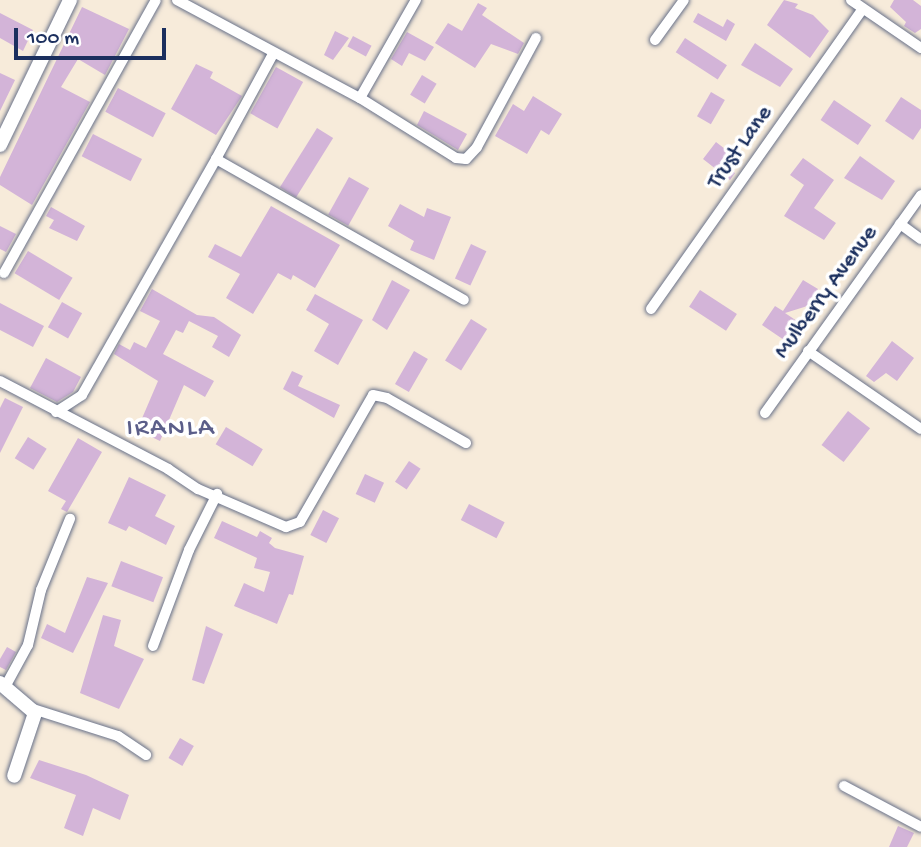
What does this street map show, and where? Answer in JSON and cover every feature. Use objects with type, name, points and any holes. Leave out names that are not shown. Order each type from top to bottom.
[{"type":"street","points":[[0,145],[70,0]]},
{"type":"street","points":[[4,272],[156,0]]},
{"type":"street","points":[[177,0],[360,98],[456,158],[466,159],[477,147],[536,38]]},
{"type":"street","points":[[360,98],[416,0]]},
{"type":"street","points":[[655,40],[684,0]]},
{"type":"street","points":[[851,0],[921,48]]},
{"type":"street","name":"Trust Lane","points":[[651,309],[863,9]]},
{"type":"street","points":[[56,412],[82,395],[274,54]]},
{"type":"street","points":[[216,159],[464,300]]},
{"type":"street","name":"Mulberry Avenue","points":[[765,413],[921,195]]},
{"type":"street","points":[[900,225],[921,239]]},
{"type":"street","points":[[808,351],[921,429]]},
{"type":"street","points":[[0,381],[168,468],[198,489],[217,494],[279,526],[293,527],[373,395],[387,398],[466,443]]},
{"type":"street","points":[[153,646],[189,550],[217,494]]},
{"type":"street","points":[[70,519],[41,590],[28,645],[2,685],[33,709],[118,736],[146,755]]},
{"type":"street","points":[[14,776],[34,719],[33,709]]},
{"type":"street","points":[[844,786],[921,827]]},
{"type":"building","points":[[784,0],[798,4],[795,8],[813,15],[829,31],[810,58],[767,25]]},
{"type":"building","points":[[894,0],[913,0],[921,6],[921,29],[915,33],[904,26],[906,22],[890,7]]},
{"type":"building","points":[[478,3],[487,8],[482,15],[524,43],[518,54],[491,44],[475,68],[435,43],[448,23],[462,31]]},
{"type":"building","points":[[82,7],[129,29],[105,75],[78,59],[61,87],[90,102],[32,205],[0,185],[0,177]]},
{"type":"building","points":[[0,13],[33,30],[23,51],[0,38]]},
{"type":"building","points":[[698,13],[723,27],[727,19],[735,24],[726,41],[693,22]]},
{"type":"building","points":[[335,31],[349,38],[333,60],[324,55]]},
{"type":"building","points":[[407,32],[434,47],[425,61],[409,53],[402,66],[391,59]]},
{"type":"building","points":[[353,36],[372,46],[366,56],[347,47]]},
{"type":"building","points":[[685,38],[727,65],[718,79],[676,52]]},
{"type":"building","points":[[755,43],[793,69],[780,87],[741,65]]},
{"type":"building","points":[[196,64],[213,72],[210,78],[242,96],[216,135],[171,109]]},
{"type":"building","points":[[276,67],[303,82],[277,128],[250,113]]},
{"type":"building","points":[[0,73],[15,80],[0,111]]},
{"type":"building","points":[[422,75],[437,84],[425,103],[410,95]]},
{"type":"building","points":[[118,88],[166,113],[153,137],[105,112]]},
{"type":"building","points":[[711,92],[725,100],[711,124],[697,116]]},
{"type":"building","points":[[533,96],[562,114],[549,135],[541,130],[527,154],[495,136],[513,104],[524,111]]},
{"type":"building","points":[[901,97],[921,110],[921,128],[913,140],[885,121]]},
{"type":"building","points":[[834,100],[871,125],[858,145],[821,120]]},
{"type":"building","points":[[424,111],[467,134],[458,150],[417,125]]},
{"type":"building","points":[[317,128],[333,138],[296,197],[280,187]]},
{"type":"building","points":[[93,134],[142,159],[131,181],[82,156]]},
{"type":"building","points":[[716,142],[734,156],[726,167],[735,173],[730,180],[703,159]]},
{"type":"building","points":[[860,156],[895,181],[882,200],[844,178]]},
{"type":"building","points":[[803,158],[834,180],[814,208],[836,223],[824,240],[784,216],[804,185],[790,175]]},
{"type":"building","points":[[349,177],[369,188],[348,226],[328,215]]},
{"type":"building","points":[[400,204],[424,217],[427,208],[451,217],[434,260],[410,250],[414,241],[388,226]]},
{"type":"building","points":[[271,206],[340,245],[315,288],[293,275],[291,280],[278,273],[253,314],[226,298],[240,274],[208,257],[215,244],[241,257]]},
{"type":"building","points":[[51,207],[85,226],[77,241],[49,228],[54,220],[46,216]]},
{"type":"building","points":[[0,226],[16,234],[6,252],[0,249]]},
{"type":"building","points":[[471,244],[486,251],[470,286],[455,278]]},
{"type":"building","points":[[28,251],[73,278],[59,300],[15,273]]},
{"type":"building","points":[[392,280],[410,290],[387,330],[372,320]]},
{"type":"building","points":[[803,280],[818,289],[812,299],[817,303],[785,313],[800,323],[787,342],[762,325],[775,306],[783,311]]},
{"type":"building","points":[[152,289],[197,315],[214,317],[241,335],[229,357],[212,347],[218,336],[189,321],[183,333],[176,330],[163,354],[214,381],[205,397],[184,385],[160,441],[137,430],[158,381],[114,354],[119,344],[130,350],[134,342],[146,348],[160,321],[140,311]]},
{"type":"building","points":[[700,290],[737,314],[726,331],[689,307]]},
{"type":"building","points":[[315,294],[363,320],[338,365],[314,351],[329,324],[306,310]]},
{"type":"building","points":[[62,302],[82,313],[68,339],[48,327]]},
{"type":"building","points":[[0,303],[44,326],[33,347],[0,330]]},
{"type":"building","points":[[471,319],[487,329],[461,371],[445,361]]},
{"type":"building","points":[[892,341],[914,358],[897,381],[886,373],[874,382],[866,376]]},
{"type":"building","points":[[414,351],[428,359],[409,392],[395,384]]},
{"type":"building","points":[[46,358],[81,377],[73,392],[57,402],[30,388]]},
{"type":"building","points":[[292,371],[303,376],[298,386],[340,405],[334,418],[283,389]]},
{"type":"building","points":[[5,398],[23,407],[0,453],[0,408]]},
{"type":"building","points":[[848,411],[870,428],[844,462],[822,445]]},
{"type":"building","points":[[226,427],[263,449],[253,466],[216,444]]},
{"type":"building","points":[[28,437],[47,449],[33,470],[15,458]]},
{"type":"building","points":[[78,438],[102,452],[67,512],[61,509],[66,501],[48,491]]},
{"type":"building","points":[[409,461],[421,469],[407,490],[395,482]]},
{"type":"building","points":[[365,474],[384,483],[375,503],[356,494]]},
{"type":"building","points":[[129,477],[166,495],[155,516],[175,526],[166,545],[129,526],[126,531],[108,523]]},
{"type":"building","points":[[469,504],[505,522],[496,538],[461,520]]},
{"type":"building","points":[[323,510],[339,518],[326,543],[310,535]]},
{"type":"building","points":[[222,521],[257,537],[260,531],[272,538],[269,543],[275,548],[304,556],[293,595],[289,594],[277,624],[234,606],[244,583],[264,592],[270,572],[254,568],[257,558],[214,538]]},
{"type":"building","points":[[121,561],[163,577],[153,602],[111,586]]},
{"type":"building","points":[[87,577],[108,583],[73,653],[41,638],[47,624],[65,633]]},
{"type":"building","points":[[103,615],[121,620],[114,646],[144,659],[119,709],[80,693]]},
{"type":"building","points":[[206,626],[223,634],[204,684],[192,680]]},
{"type":"building","points":[[7,647],[16,652],[6,670],[0,667],[0,659]]},
{"type":"building","points":[[180,738],[194,746],[182,766],[168,758]]},
{"type":"building","points":[[39,760],[86,775],[129,795],[120,820],[93,808],[83,836],[64,828],[76,795],[30,778]]},
{"type":"building","points":[[898,826],[914,833],[907,847],[889,847]]},
{"type":"district","name":"IRANLA","points":[[171,430]]}]
